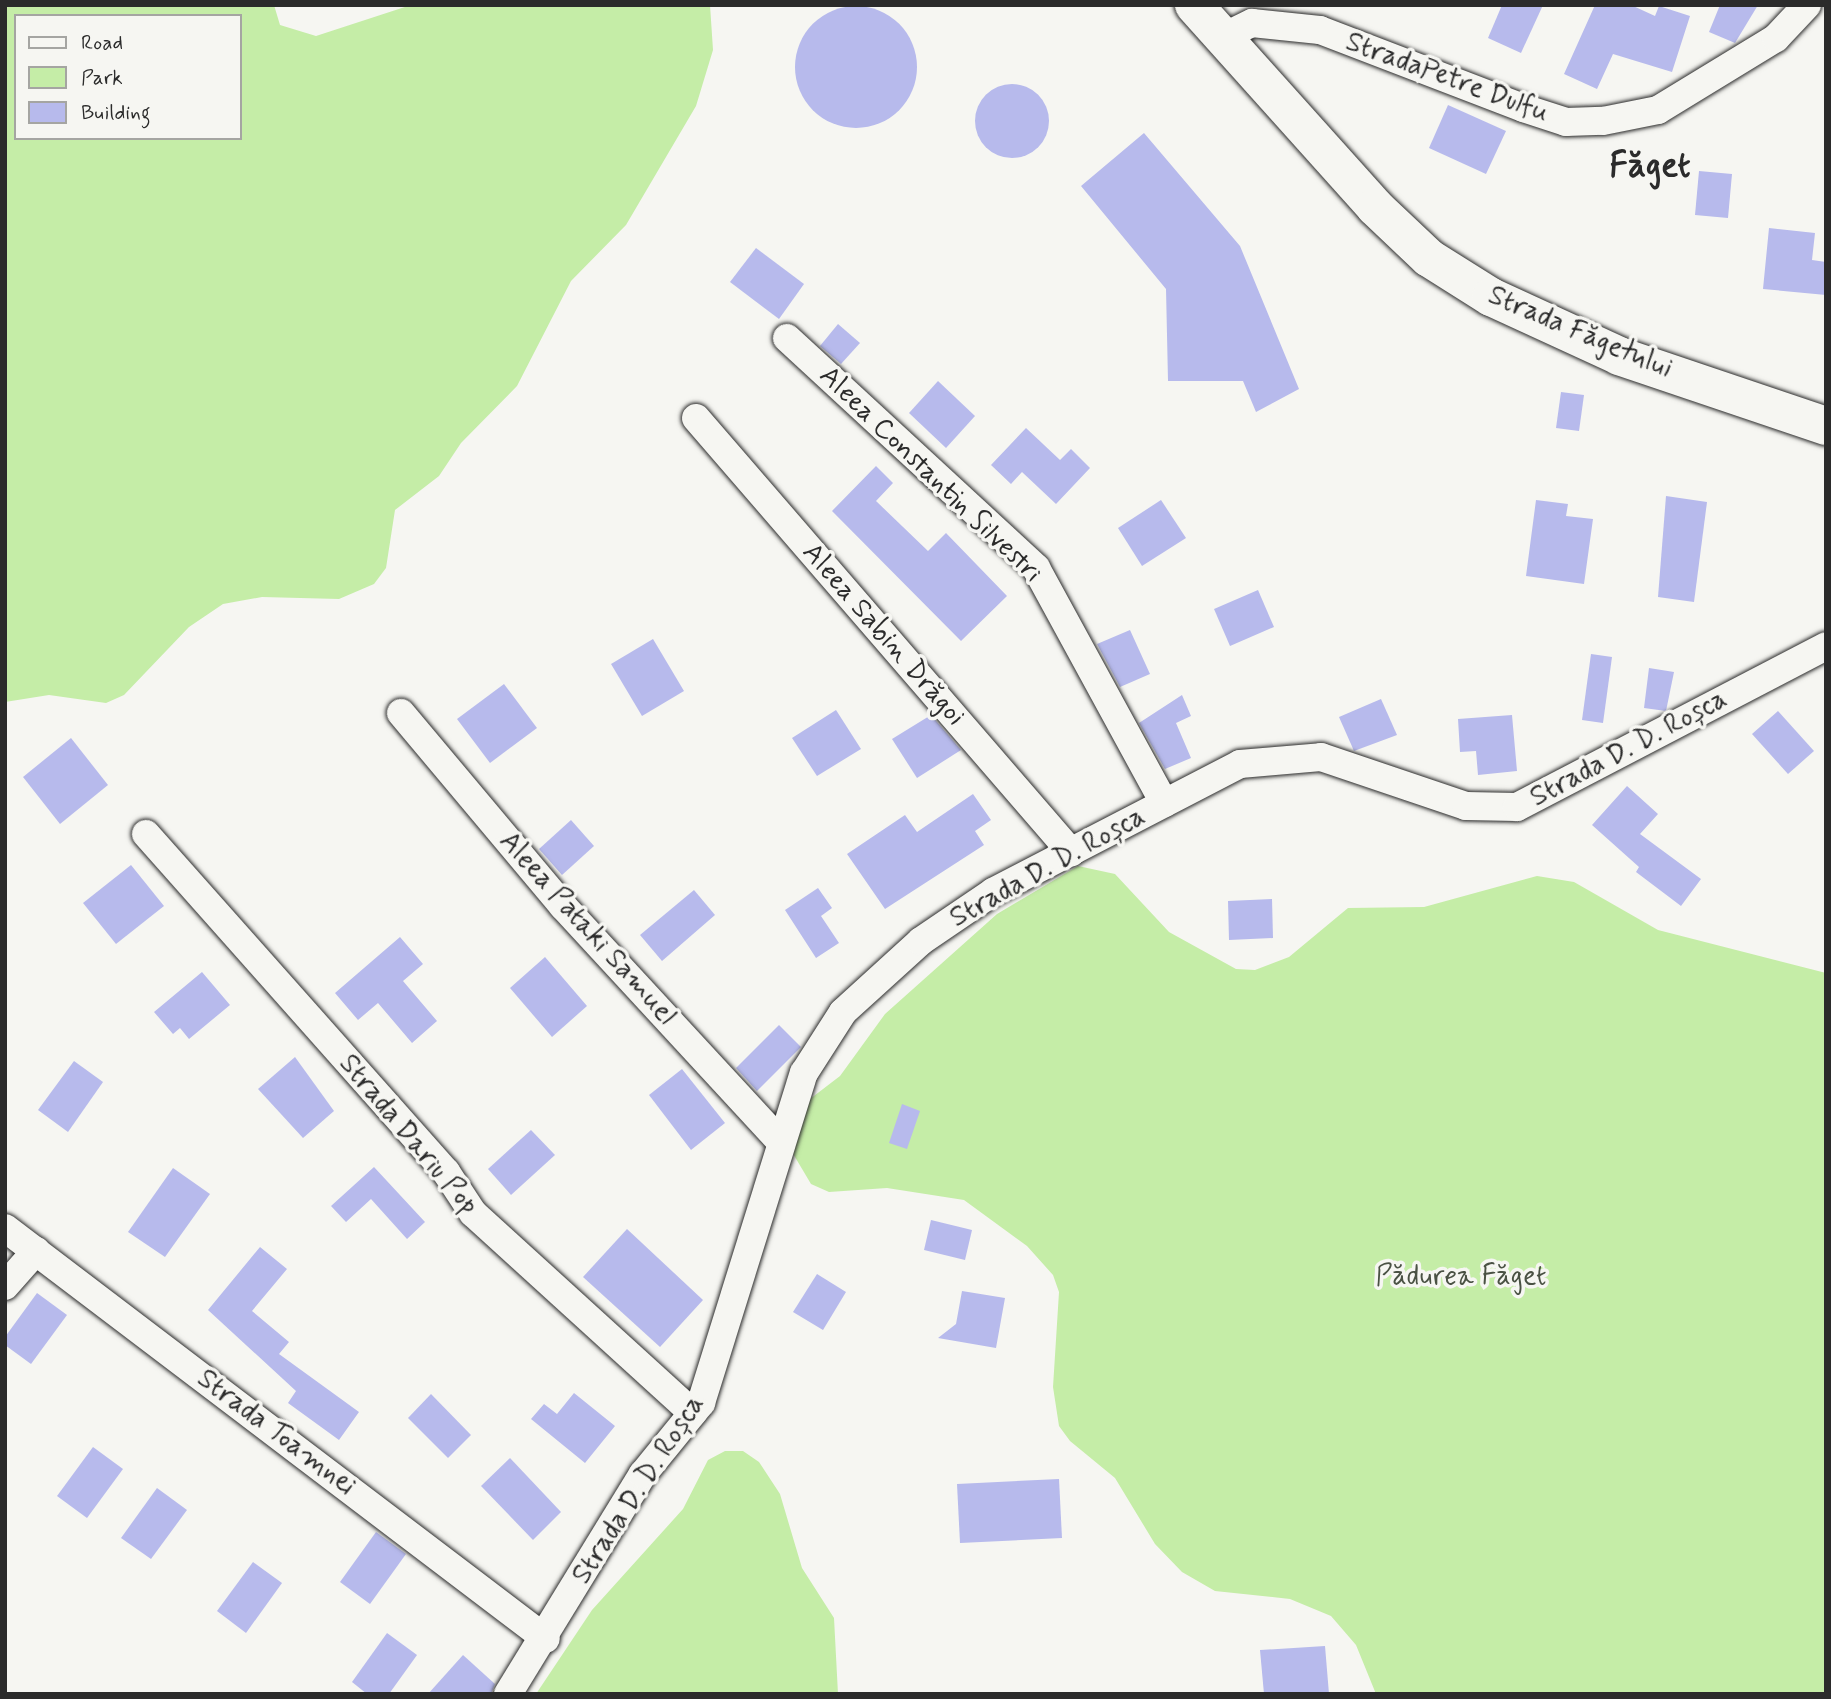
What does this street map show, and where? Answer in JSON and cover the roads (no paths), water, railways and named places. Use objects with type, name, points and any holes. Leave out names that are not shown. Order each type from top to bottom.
[{"type":"main road","name":"Strada Făgetului","points":[[1194,5],[1225,36],[1375,207],[1458,278],[1619,356],[1826,426]]},
{"type":"street","name":"StradaPetre Dulfu","points":[[1225,36],[1252,23],[1320,30],[1533,112],[1566,122],[1603,121],[1658,110],[1776,38],[1807,5]]},
{"type":"street","name":"Aleea Constantin Silvestri","points":[[787,338],[1036,568],[1164,803]]},
{"type":"street","name":"Aleea Sabin Drăgoi","points":[[696,418],[1071,852]]},
{"type":"street","name":"Strada D. D. Roșca","points":[[508,1694],[546,1639],[643,1474],[693,1413],[804,1073],[843,1012],[921,941],[993,892],[1240,764],[1321,757],[1466,806],[1517,807],[1826,646]]},
{"type":"street","name":"Aleea Pataki Samuel","points":[[401,713],[563,906],[780,1141]]},
{"type":"street","name":"Strada Dariu Pop","points":[[146,834],[446,1172],[473,1213],[693,1413]]},
{"type":"street","name":"Strada Toamnei","points":[[5,1228],[546,1639]]},
{"type":"street","points":[[5,1286],[36,1251]]},
{"type":"district","name":"Făget","points":[[1650,166]]},
{"type":"park label","name":"Pădurea Făget","points":[[1461,1277]]}]
